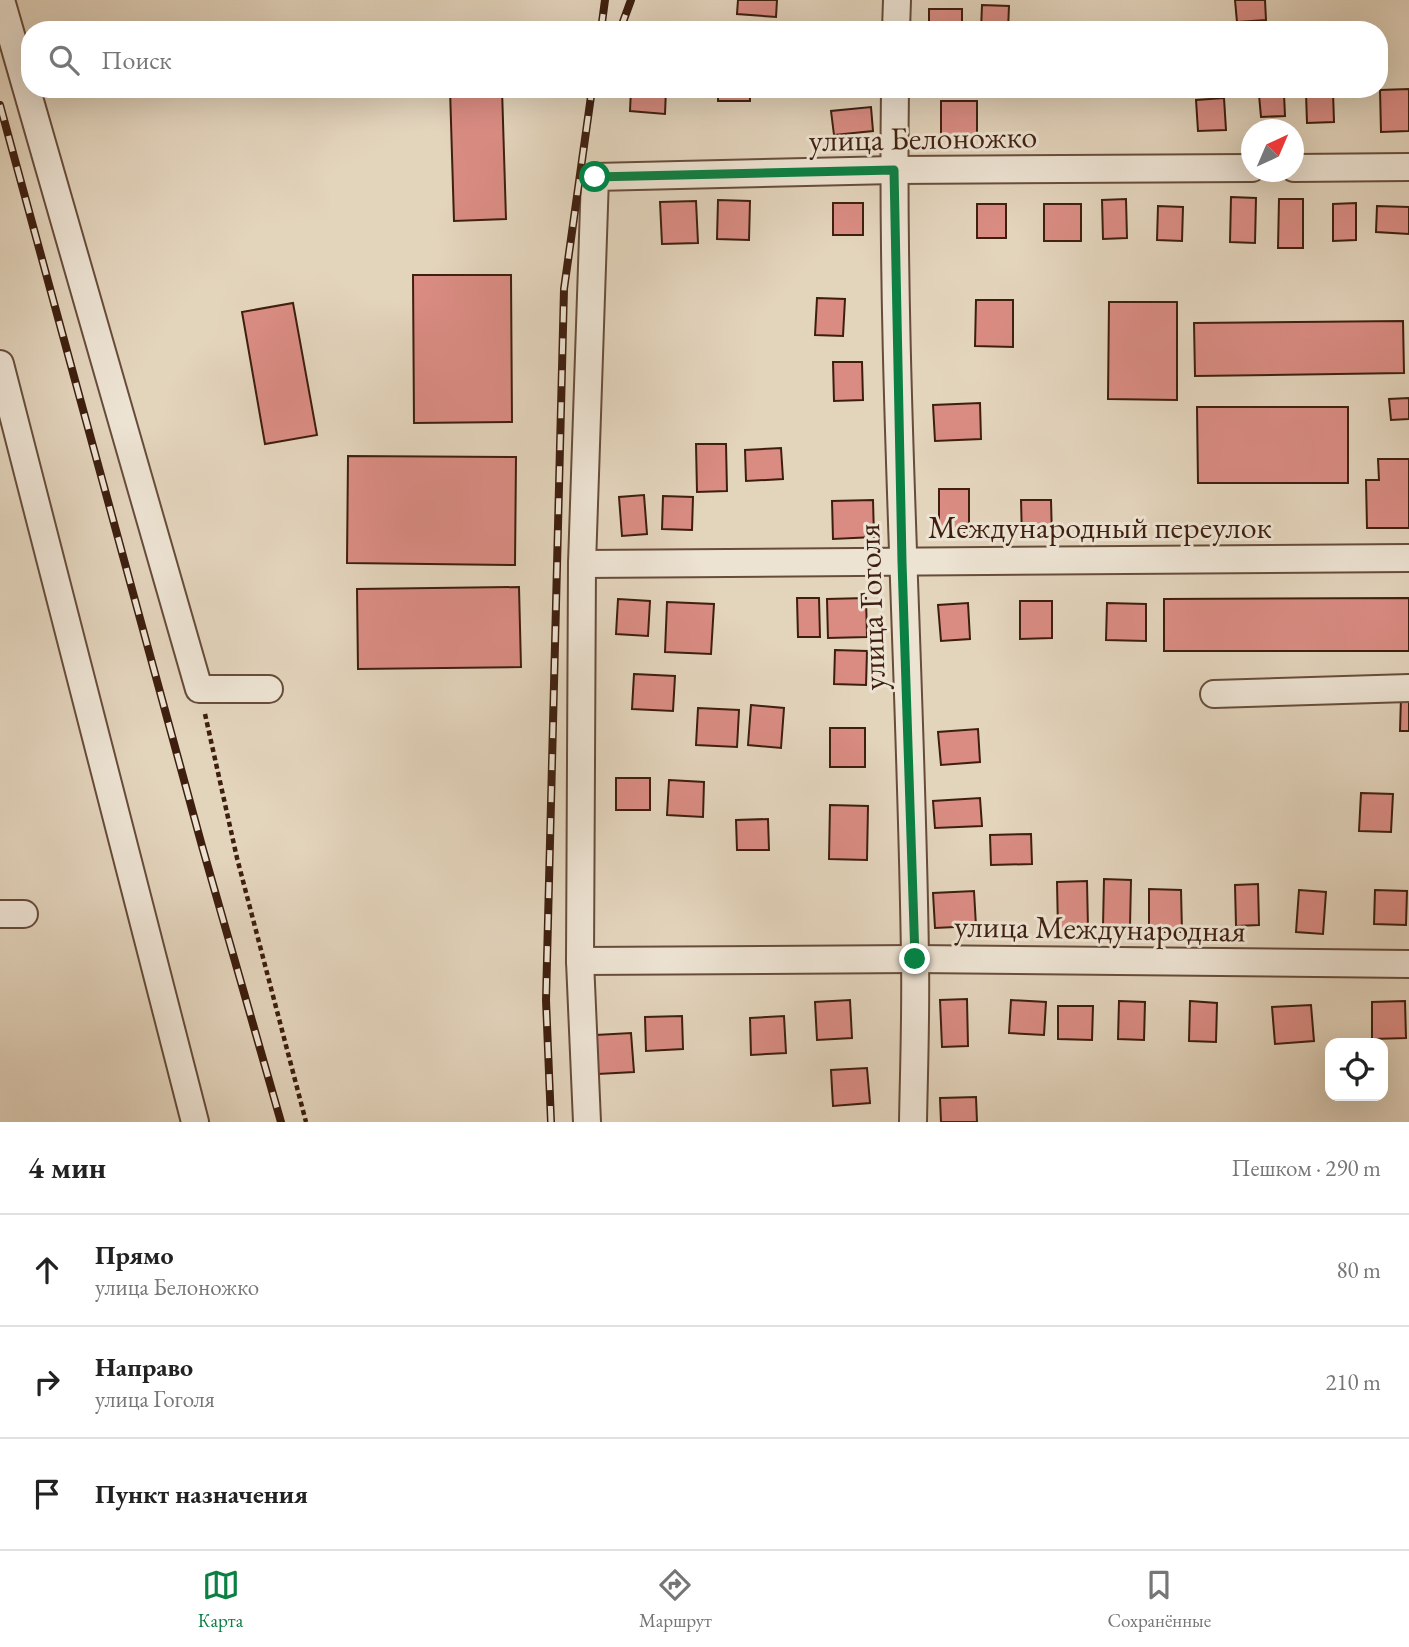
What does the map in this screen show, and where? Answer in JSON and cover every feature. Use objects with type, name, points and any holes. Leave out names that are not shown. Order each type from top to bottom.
[{"type":"street","points":[[1,0],[21,70]]},
{"type":"street","points":[[896,21],[897,0]]},
{"type":"street","points":[[29,98],[199,689],[269,689]]},
{"type":"street","name":"улица Гоголя","points":[[895,98],[902,562],[915,959],[913,1122]]},
{"type":"street","points":[[1304,168],[1409,167]]},
{"type":"street","name":"улица Белоножко","points":[[582,564],[595,177],[894,170],[1241,168]]},
{"type":"street","points":[[0,364],[195,1122]]},
{"type":"street","name":"Международный переулок","points":[[582,564],[1409,558]]},
{"type":"street","points":[[582,564],[580,961],[587,1122]]},
{"type":"street","points":[[1214,694],[1409,688]]},
{"type":"street","name":"улица Международная","points":[[580,961],[915,959],[1409,964]]},
{"type":"path","points":[[199,689],[237,858],[306,1122]]},
{"type":"building","points":[[738,0],[777,0],[776,17],[737,14]]},
{"type":"building","points":[[1235,0],[1265,0],[1266,20],[1237,21]]},
{"type":"building","points":[[982,5],[1009,6],[1008,21],[981,21]]},
{"type":"building","points":[[929,9],[962,9],[962,21],[929,21]]},
{"type":"building","points":[[1409,89],[1409,131],[1381,132],[1380,98],[1388,98],[1388,90]]},
{"type":"building","points":[[450,98],[502,98],[506,219],[454,221]]},
{"type":"building","points":[[631,98],[666,98],[665,114],[630,111]]},
{"type":"building","points":[[718,98],[750,98],[750,101],[718,101]]},
{"type":"building","points":[[1224,98],[1226,130],[1198,131],[1196,100]]},
{"type":"building","points":[[1259,98],[1284,98],[1285,116],[1261,117]]},
{"type":"building","points":[[1306,98],[1333,98],[1334,122],[1307,123]]},
{"type":"building","points":[[941,101],[977,101],[977,136],[941,136]]},
{"type":"building","points":[[871,107],[873,131],[834,135],[831,111]]},
{"type":"building","points":[[1231,197],[1256,198],[1255,243],[1230,242]]},
{"type":"building","points":[[1126,199],[1127,238],[1103,239],[1102,200]]},
{"type":"building","points":[[1279,199],[1303,199],[1303,248],[1278,248]]},
{"type":"building","points":[[718,200],[750,201],[749,240],[717,239]]},
{"type":"building","points":[[696,201],[698,243],[662,244],[660,202]]},
{"type":"building","points":[[833,203],[863,203],[863,235],[833,235]]},
{"type":"building","points":[[1356,203],[1356,240],[1333,241],[1333,204]]},
{"type":"building","points":[[977,204],[1006,204],[1006,238],[977,238]]},
{"type":"building","points":[[1044,204],[1081,204],[1081,241],[1044,241]]},
{"type":"building","points":[[1158,206],[1183,207],[1182,241],[1157,240]]},
{"type":"building","points":[[1377,206],[1409,207],[1409,234],[1376,232]]},
{"type":"building","points":[[413,275],[511,275],[512,422],[414,423]]},
{"type":"building","points":[[817,298],[845,299],[843,336],[815,335]]},
{"type":"building","points":[[976,300],[1013,300],[1013,347],[975,346]]},
{"type":"building","points":[[1109,302],[1177,302],[1177,400],[1108,399]]},
{"type":"building","points":[[293,303],[317,435],[265,444],[242,312]]},
{"type":"building","points":[[1403,321],[1404,373],[1195,376],[1194,323]]},
{"type":"building","points":[[833,362],[862,362],[863,400],[834,401]]},
{"type":"building","points":[[1409,398],[1409,419],[1391,420],[1389,399]]},
{"type":"building","points":[[980,403],[981,439],[935,441],[933,405]]},
{"type":"building","points":[[1197,407],[1348,407],[1348,483],[1198,483]]},
{"type":"building","points":[[696,444],[726,444],[727,491],[697,492]]},
{"type":"building","points":[[781,448],[783,479],[746,481],[745,450]]},
{"type":"building","points":[[348,456],[516,457],[515,565],[347,563]]},
{"type":"building","points":[[1378,459],[1409,459],[1409,528],[1367,528],[1366,480],[1379,480]]},
{"type":"building","points":[[939,489],[969,489],[969,532],[939,532]]},
{"type":"building","points":[[644,495],[647,534],[622,536],[619,497]]},
{"type":"building","points":[[663,496],[693,497],[692,530],[662,529]]},
{"type":"building","points":[[873,500],[874,537],[833,539],[832,501]]},
{"type":"building","points":[[1021,500],[1051,500],[1052,538],[1022,539]]},
{"type":"building","points":[[519,587],[521,667],[358,669],[357,589]]},
{"type":"building","points":[[797,598],[819,598],[820,637],[798,637]]},
{"type":"building","points":[[866,598],[867,637],[828,638],[827,599]]},
{"type":"building","points":[[1409,598],[1409,651],[1164,651],[1164,599]]},
{"type":"building","points":[[618,599],[650,601],[648,636],[616,634]]},
{"type":"building","points":[[1020,601],[1052,601],[1052,638],[1020,639]]},
{"type":"building","points":[[667,602],[714,604],[711,654],[665,652]]},
{"type":"building","points":[[968,603],[970,639],[941,641],[938,605]]},
{"type":"building","points":[[1107,603],[1146,604],[1146,641],[1106,640]]},
{"type":"building","points":[[835,650],[867,651],[866,685],[834,684]]},
{"type":"building","points":[[634,674],[675,676],[673,711],[632,709]]},
{"type":"building","points":[[1401,697],[1409,697],[1409,731],[1400,731]]},
{"type":"building","points":[[751,705],[784,708],[781,748],[748,745]]},
{"type":"building","points":[[698,708],[739,710],[737,747],[696,745]]},
{"type":"building","points":[[830,728],[865,728],[865,767],[830,767]]},
{"type":"building","points":[[978,729],[980,762],[941,765],[938,732]]},
{"type":"building","points":[[616,778],[650,778],[650,810],[616,810]]},
{"type":"building","points":[[669,780],[704,782],[703,817],[667,815]]},
{"type":"building","points":[[1361,793],[1393,794],[1391,832],[1359,831]]},
{"type":"building","points":[[980,798],[982,826],[935,828],[933,801]]},
{"type":"building","points":[[830,805],[868,806],[867,860],[829,859]]},
{"type":"building","points":[[768,819],[769,850],[737,850],[736,820]]},
{"type":"building","points":[[1031,834],[1032,864],[991,865],[990,835]]},
{"type":"building","points":[[1104,879],[1131,880],[1130,926],[1103,926]]},
{"type":"building","points":[[1087,881],[1088,929],[1058,930],[1057,882]]},
{"type":"building","points":[[1258,884],[1259,925],[1236,926],[1235,885]]},
{"type":"building","points":[[1149,889],[1181,890],[1182,932],[1149,932]]},
{"type":"building","points":[[1299,890],[1326,892],[1323,934],[1296,932]]},
{"type":"building","points":[[1375,890],[1407,891],[1406,925],[1374,924]]},
{"type":"building","points":[[974,891],[976,926],[935,928],[933,893]]},
{"type":"building","points":[[967,999],[968,1046],[942,1047],[940,1000]]},
{"type":"building","points":[[850,1000],[852,1038],[817,1040],[815,1002]]},
{"type":"building","points":[[1011,1000],[1046,1002],[1044,1035],[1009,1033]]},
{"type":"building","points":[[1119,1001],[1145,1002],[1144,1040],[1118,1039]]},
{"type":"building","points":[[1190,1001],[1217,1003],[1216,1042],[1189,1041]]},
{"type":"building","points":[[1405,1001],[1406,1038],[1372,1038],[1372,1002]]},
{"type":"building","points":[[1311,1005],[1314,1041],[1275,1044],[1272,1007]]},
{"type":"building","points":[[1058,1006],[1093,1006],[1092,1040],[1058,1039]]},
{"type":"building","points":[[682,1016],[683,1049],[646,1051],[645,1017]]},
{"type":"building","points":[[784,1016],[786,1053],[751,1055],[750,1018]]},
{"type":"building","points":[[631,1033],[634,1072],[598,1074],[596,1035]]},
{"type":"building","points":[[867,1068],[870,1103],[833,1106],[831,1070]]},
{"type":"building","points":[[976,1097],[977,1122],[941,1122],[940,1098]]},
{"type":"railway","points":[[602,21],[605,0]]},
{"type":"railway","points":[[623,21],[631,0]]},
{"type":"railway","points":[[551,1122],[546,1000],[564,289],[591,98]]},
{"type":"railway","points":[[0,105],[202,846],[281,1122]]},
{"type":"route","points":[[595,177],[894,170],[902,562],[915,959]]}]
